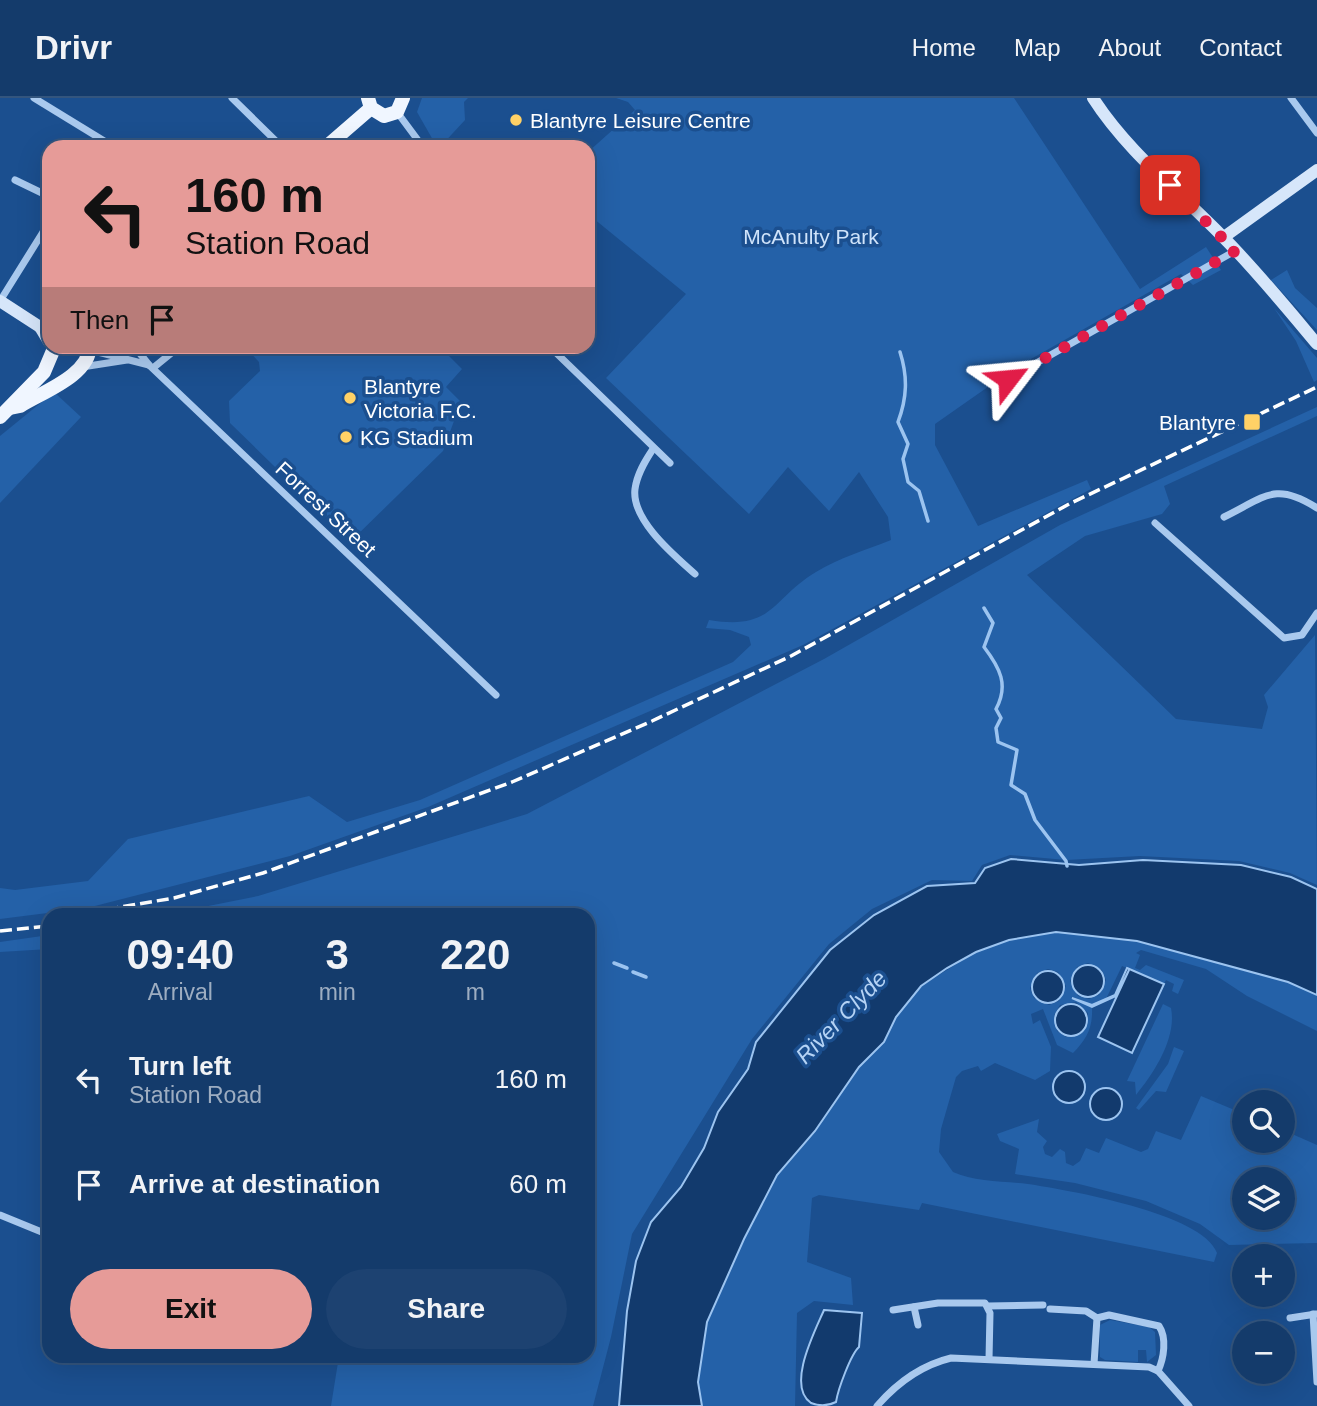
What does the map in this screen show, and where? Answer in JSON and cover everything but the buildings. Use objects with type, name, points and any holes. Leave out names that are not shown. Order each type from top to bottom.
[{"type":"main road","points":[[333,140],[369,103],[384,116],[397,112],[403,98]]},
{"type":"main road","points":[[5,413],[44,372],[50,354]]},
{"type":"main road","points":[[54,354],[57,367],[66,372],[78,369]]},
{"type":"main road","points":[[5,413],[78,369],[87,354]]},
{"type":"street","points":[[34,98],[103,140]]},
{"type":"street","points":[[232,98],[275,140]]},
{"type":"street","points":[[1093,98],[1108,121],[1133,150],[1224,237],[1317,344]]},
{"type":"street","points":[[1291,98],[1317,133]]},
{"type":"street","points":[[397,112],[418,140]]},
{"type":"street","points":[[1224,237],[1316,174]]},
{"type":"street","points":[[15,180],[42,193]]},
{"type":"street","points":[[42,234],[0,301],[42,326]]},
{"type":"street","points":[[1008,379],[1235,251]]},
{"type":"street","points":[[114,354],[151,367],[169,354]]},
{"type":"street","name":"Forrest Street","points":[[140,354],[496,695]]},
{"type":"street","points":[[557,354],[670,463]]},
{"type":"street","points":[[78,369],[127,360]]},
{"type":"street","points":[[653,449],[641,467],[634,492],[645,520],[662,544],[695,573]]},
{"type":"street","points":[[1224,517],[1282,492],[1296,494],[1317,508]]},
{"type":"street","points":[[1155,523],[1284,638],[1302,635],[1317,613]]},
{"type":"street","points":[[0,1215],[42,1232]]},
{"type":"street","points":[[893,1310],[959,1302],[988,1306],[1047,1307],[1086,1311],[1097,1318],[1109,1315],[1158,1326],[1164,1336],[1162,1362],[1158,1371]]},
{"type":"street","points":[[988,1306],[989,1359]]},
{"type":"street","points":[[914,1307],[918,1325]]},
{"type":"street","points":[[1290,1318],[1315,1314],[1317,1382]]},
{"type":"street","points":[[1094,1364],[1097,1318]]},
{"type":"street","points":[[877,1406],[890,1392],[931,1363],[951,1358],[1149,1367],[1158,1371],[1189,1406]]},
{"type":"green space","points":[[422,98],[468,98],[464,102],[465,120],[446,140],[433,140],[417,112]]},
{"type":"green space","name":"McAnulty Park","points":[[616,98],[1014,98],[1140,289],[1206,247],[1221,270],[1193,285],[1181,274],[1015,368],[935,424],[935,445],[978,526],[1087,480],[1091,489],[803,645],[428,807],[290,856],[87,908],[42,908],[42,914],[0,919],[0,888],[15,890],[88,881],[128,839],[309,796],[347,822],[420,800],[733,662],[751,645],[749,637],[730,630],[706,628],[709,620],[747,621],[760,617],[816,572],[843,558],[891,540],[888,517],[859,472],[829,511],[788,467],[749,514],[606,378],[686,294],[595,220],[595,146],[635,110],[628,102]]},
{"type":"green space","points":[[1287,270],[1295,288],[1317,308],[1317,330],[1271,280]]},
{"type":"green space","points":[[1274,308],[1317,358],[1317,380],[1314,382],[1296,341]]},
{"type":"green space","name":"KG Stadium","points":[[252,354],[447,354],[462,369],[446,387],[461,402],[443,451],[351,541],[230,423],[229,401],[260,371],[259,362]]},
{"type":"green space","points":[[54,392],[81,417],[0,503],[0,436]]},
{"type":"green space","points":[[1317,407],[1317,416],[1164,486],[1170,504],[1162,514],[1085,536],[1027,575],[1176,719],[1262,729],[1268,707],[1264,695],[1315,635],[1317,885],[1290,873],[1239,861],[1140,856],[1066,860],[1010,855],[982,865],[972,881],[932,880],[872,909],[829,944],[752,1039],[632,1234],[611,1337],[593,1406],[331,1406],[338,1363],[595,1363],[595,908],[198,908],[258,896],[527,814],[824,659],[1060,525]]},
{"type":"green space","points":[[1056,932],[1137,941],[1288,982],[1317,995],[1317,1031],[1247,996],[1206,969],[1141,950],[1136,953],[1140,955],[1135,968],[1140,970],[1146,965],[1184,980],[1178,994],[1172,991],[1174,984],[1166,980],[1164,984],[1122,966],[1106,999],[1092,1005],[1073,997],[1092,1007],[1092,1014],[1088,1032],[1073,1053],[1057,1045],[1043,1009],[1031,1014],[1033,1024],[1040,1020],[1051,1047],[1050,1071],[1035,1080],[995,1063],[981,1071],[978,1066],[962,1071],[956,1077],[941,1129],[939,1152],[953,1172],[980,1179],[1072,1192],[1161,1215],[1187,1226],[1206,1239],[1217,1253],[1214,1262],[922,1203],[919,1210],[819,1195],[812,1198],[807,1262],[851,1278],[853,1305],[814,1301],[797,1313],[795,1406],[702,1406],[698,1382],[707,1322],[744,1239],[777,1175],[815,1131],[859,1067],[884,1042],[896,1017],[921,986],[976,952],[1009,940]],"holes":[[[1088,963],[1102,970],[1106,980],[1099,995],[1089,999],[1078,996],[1070,981],[1077,967]],[[1048,969],[1058,972],[1066,986],[1059,1001],[1049,1005],[1034,998],[1030,988],[1037,973]],[[1076,1002],[1088,1013],[1088,1024],[1077,1036],[1066,1037],[1057,1031],[1054,1015],[1060,1005]]]},
{"type":"green space","points":[[42,936],[42,949],[0,952],[0,942]]},
{"type":"green space","points":[[1163,1004],[1171,1008],[1171,1031],[1157,1066],[1136,1095],[1135,1082],[1127,1081]]},
{"type":"green space","points":[[1174,1047],[1184,1051],[1166,1092],[1156,1091],[1139,1110],[1136,1108],[1168,1064]]},
{"type":"green space","points":[[1201,1096],[1232,1109],[1232,1153],[1295,1153],[1295,1135],[1317,1145],[1317,1243],[1229,1245],[1200,1224],[1146,1201],[1075,1183],[1015,1174],[1019,1149],[1000,1141],[997,1134],[1039,1119],[1037,1132],[1047,1141],[1043,1147],[1045,1154],[1052,1157],[1060,1149],[1065,1152],[1066,1163],[1073,1166],[1080,1161],[1086,1148],[1099,1153],[1106,1138],[1141,1152],[1148,1149],[1156,1131],[1181,1140]]},
{"type":"green space","points":[[1110,1320],[1149,1327],[1155,1332],[1156,1355],[1147,1362],[1146,1350],[1138,1350],[1138,1362],[1105,1360],[1100,1357],[1100,1325]]},
{"type":"water","name":"River Clyde","points":[[1011,859],[1079,865],[1143,860],[1241,865],[1291,877],[1317,889],[1317,995],[1288,982],[1137,941],[1056,932],[1009,940],[976,952],[947,968],[921,986],[896,1017],[884,1042],[859,1067],[815,1131],[777,1175],[744,1239],[707,1322],[698,1382],[702,1406],[619,1406],[627,1311],[636,1261],[651,1222],[681,1187],[704,1148],[718,1112],[748,1069],[756,1042],[830,950],[874,915],[927,886],[975,883],[985,868]]},
{"type":"water","points":[[1088,965],[1099,970],[1104,981],[1099,992],[1088,997],[1077,992],[1072,981],[1077,970]]},
{"type":"water","points":[[1127,968],[1164,984],[1132,1053],[1098,1037],[1129,970],[1116,996],[1092,1007],[1072,998],[1092,1005],[1115,995]]},
{"type":"water","points":[[1048,971],[1059,976],[1064,987],[1059,998],[1048,1003],[1037,998],[1032,987],[1037,976]]},
{"type":"water","points":[[1071,1004],[1082,1009],[1087,1020],[1082,1031],[1071,1036],[1060,1031],[1055,1020],[1060,1009]]},
{"type":"water","points":[[1069,1071],[1080,1076],[1085,1087],[1080,1098],[1069,1103],[1058,1098],[1053,1087],[1058,1076]]},
{"type":"water","points":[[1106,1088],[1117,1093],[1122,1104],[1117,1115],[1106,1120],[1095,1115],[1090,1104],[1095,1093]]},
{"type":"water","points":[[824,1310],[862,1313],[859,1347],[845,1372],[836,1402],[820,1405],[811,1403],[804,1395],[801,1384],[809,1344]]},
{"type":"waterway","points":[[900,352],[905,387],[898,422],[908,444],[903,459],[908,482],[919,491],[928,521]]},
{"type":"waterway","points":[[984,608],[993,623],[984,647],[998,670],[1002,684],[996,709],[1001,718],[996,728],[998,742],[1017,750],[1011,785],[1025,794],[1035,820],[1067,866]]},
{"type":"waterway","points":[[614,963],[627,968]]},
{"type":"waterway","points":[[633,972],[646,977]]},
{"type":"railway","points":[[115,908],[174,898],[263,873],[512,782],[791,656],[1071,503],[1317,387]]},
{"type":"railway","points":[[0,931],[42,927]]},
{"type":"place","name":"Blantyre Leisure Centre","points":[[516,120]]},
{"type":"place","name":"Blantyre Victoria F.C.","points":[[350,398]]},
{"type":"place","name":"Blantyre","points":[[1252,422]]},
{"type":"place","name":"KG Stadium","points":[[346,437]]},
{"type":"route","points":[[1008,379],[1235,251],[1170,185]]}]
